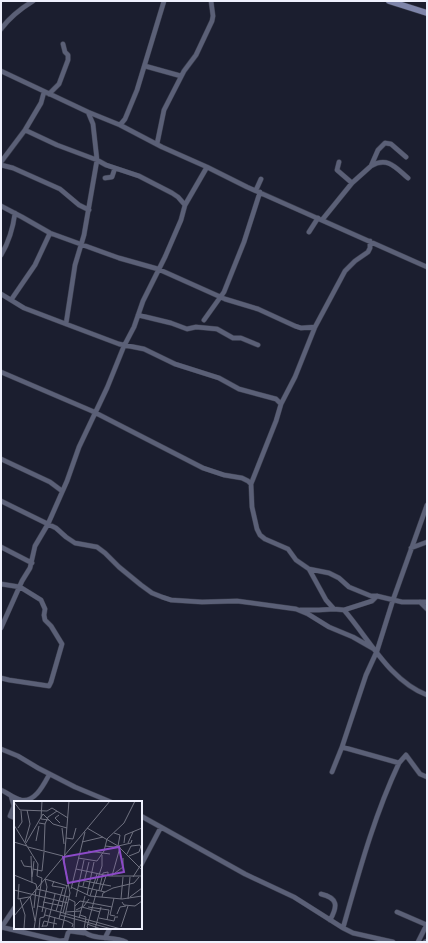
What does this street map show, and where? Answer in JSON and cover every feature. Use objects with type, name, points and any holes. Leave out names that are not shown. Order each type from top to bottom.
[{"type":"street","points":[[1,29],[12,15],[33,1]]},
{"type":"street","points":[[120,125],[125,119],[132,104],[164,1]]},
{"type":"street","points":[[157,144],[161,131],[163,112],[181,76],[195,58],[212,21],[213,16],[211,1]]},
{"type":"street","points":[[389,1],[427,13]]},
{"type":"street","points":[[63,44],[65,52],[68,55],[68,60],[59,84],[46,93],[25,130],[1,163],[60,189],[79,205],[89,210]]},
{"type":"street","points":[[145,66],[181,76]]},
{"type":"street","points":[[1,71],[320,219],[426,266],[427,261]]},
{"type":"street","points":[[66,324],[75,265],[82,245],[97,160],[93,124],[88,112]]},
{"type":"street","points":[[25,130],[57,145],[139,176],[172,193],[185,205]]},
{"type":"street","points":[[372,166],[378,150],[385,143],[391,144],[406,158]]},
{"type":"street","points":[[339,162],[337,170],[352,183]]},
{"type":"street","points":[[309,232],[352,183],[372,166],[380,162],[387,162],[393,165],[408,178]]},
{"type":"street","points":[[1,628],[30,568],[35,546],[48,524],[70,473],[79,447],[134,327],[143,301],[178,226],[185,205],[207,167]]},
{"type":"street","points":[[105,178],[112,177],[115,168]]},
{"type":"street","points":[[204,320],[224,292],[244,242],[261,179]]},
{"type":"street","points":[[1,206],[50,233],[120,258],[158,269],[225,299],[262,311],[295,326],[301,328],[315,327]]},
{"type":"street","points":[[1,255],[10,236],[14,213]]},
{"type":"street","points":[[11,300],[35,265],[50,233]]},
{"type":"street","points":[[334,609],[326,600],[309,570],[296,560],[288,549],[269,541],[260,535],[257,529],[252,507],[251,484],[276,421],[281,404],[296,377],[315,327],[345,271],[354,261],[369,251],[370,241]]},
{"type":"street","points":[[1,294],[24,308],[124,346],[144,349],[175,364],[219,378],[239,389],[276,399],[281,404]]},
{"type":"street","points":[[138,315],[188,329],[196,327],[217,329],[233,338],[241,338],[258,345]]},
{"type":"street","points":[[1,372],[95,413],[203,468],[224,475],[242,478],[251,484]]},
{"type":"street","points":[[1,458],[50,482],[62,491]]},
{"type":"street","points":[[1,501],[56,528],[75,543],[97,547],[140,585],[162,598],[202,602],[237,601],[296,609],[344,610],[372,601],[377,596]]},
{"type":"street","points":[[332,772],[366,675],[377,651],[393,600],[427,505]]},
{"type":"street","points":[[412,548],[427,542]]},
{"type":"street","points":[[1,547],[32,563]]},
{"type":"street","points":[[309,570],[329,573],[339,578],[350,587],[371,596],[393,600],[427,602]]},
{"type":"street","points":[[1,584],[20,587],[38,597],[44,603],[45,620],[51,626],[62,644],[52,682],[49,686],[1,678]]},
{"type":"street","points":[[420,602],[427,609]]},
{"type":"street","points":[[296,609],[377,651]]},
{"type":"street","points":[[344,610],[382,659],[402,679],[419,692],[427,695]]},
{"type":"street","points":[[342,747],[399,763]]},
{"type":"street","points":[[1,749],[75,787],[109,801]]},
{"type":"street","points":[[343,928],[366,848],[390,782],[399,763],[406,755],[420,774],[427,777]]},
{"type":"street","points":[[1,790],[22,801],[28,800],[40,790],[49,774]]},
{"type":"street","points":[[11,796],[14,806],[10,816],[14,818]]},
{"type":"street","points":[[142,817],[245,874],[294,897],[343,928],[393,942]]},
{"type":"street","points":[[142,863],[161,827]]},
{"type":"street","points":[[321,894],[331,897],[335,903],[336,907],[330,920]]},
{"type":"street","points":[[14,908],[1,927],[60,941],[66,940],[70,931],[126,942]]},
{"type":"street","points":[[397,912],[427,924],[418,942]]},
{"type":"street","points":[[81,929],[84,933]]},
{"type":"street","points":[[105,938],[110,929]]}]
